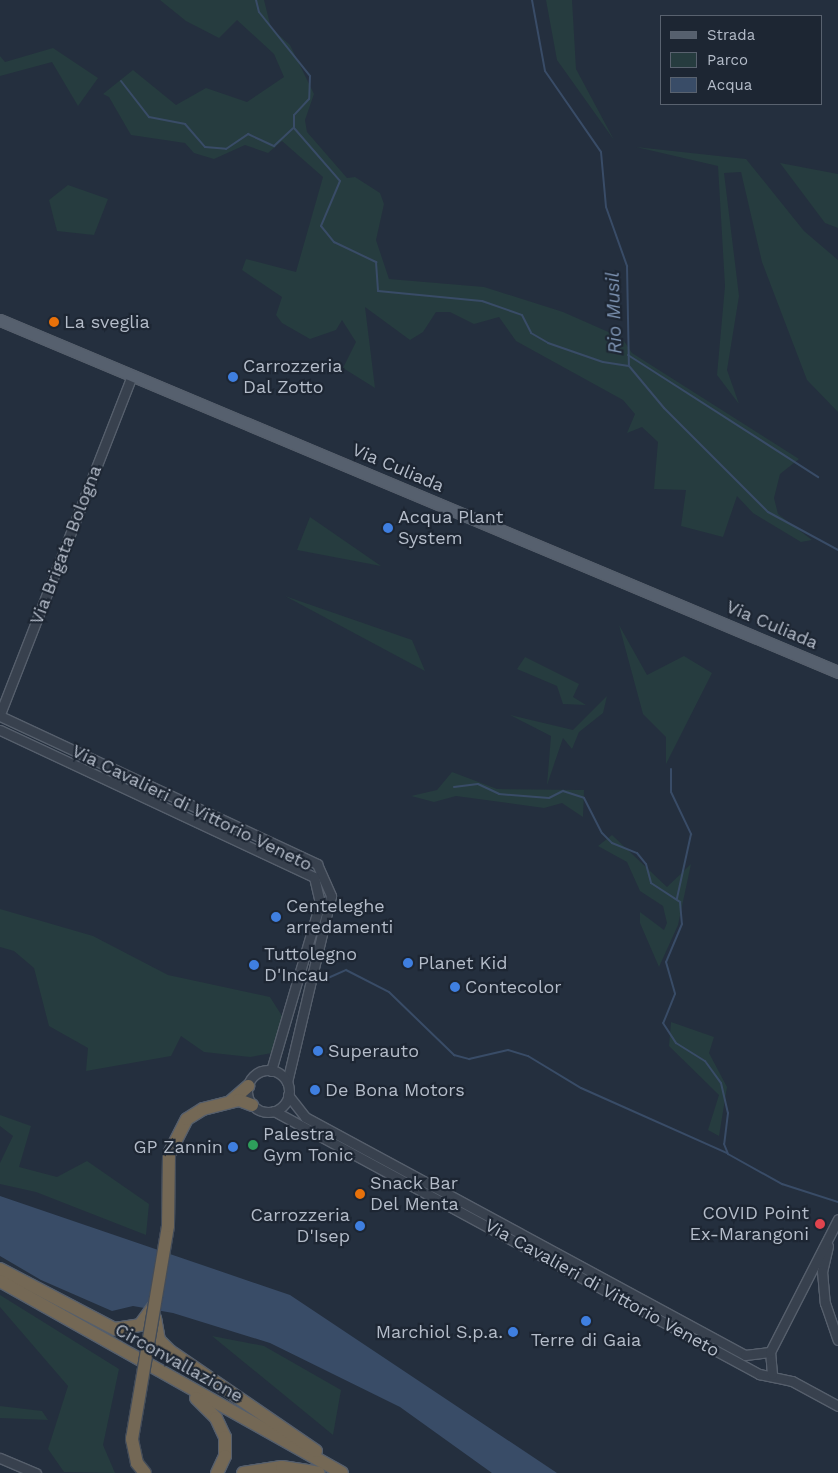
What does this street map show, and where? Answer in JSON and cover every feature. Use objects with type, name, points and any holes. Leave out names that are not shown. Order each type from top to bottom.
[{"type":"highway","points":[[145,1473],[137,1463],[132,1439],[168,1226],[169,1154],[187,1119],[229,1102],[248,1086]]},
{"type":"highway","points":[[229,1102],[252,1105]]},
{"type":"highway","points":[[0,1269],[63,1302],[122,1329],[144,1322],[154,1306]]},
{"type":"highway","name":"Circonvallazione","points":[[0,1281],[181,1385],[342,1473]]},
{"type":"highway","points":[[154,1306],[159,1340],[346,1473]]},
{"type":"highway","points":[[181,1385],[216,1418],[226,1437],[225,1456],[217,1473]]},
{"type":"highway","points":[[243,1473],[282,1467],[319,1473]]},
{"type":"main road","name":"Via Culiada","points":[[0,320],[838,672]]},
{"type":"street","name":"Via Brigata Bologna","points":[[0,715],[132,375]]},
{"type":"street","name":"Via Cavalieri di Vittorio Veneto","points":[[0,715],[317,864],[331,896],[287,1082]]},
{"type":"street","name":"Via Cavalieri di Vittorio Veneto","points":[[0,730],[314,877],[320,903],[271,1071]]},
{"type":"street","points":[[271,1071],[287,1082],[288,1095],[274,1111],[252,1105],[248,1086],[258,1073],[271,1071]]},
{"type":"street","name":"Via Cavalieri di Vittorio Veneto","points":[[288,1095],[305,1117],[745,1355],[770,1352]]},
{"type":"street","name":"Via Cavalieri di Vittorio Veneto","points":[[274,1111],[759,1374],[772,1374],[838,1406]]},
{"type":"street","points":[[772,1374],[770,1352],[838,1218]]},
{"type":"street","points":[[830,1232],[822,1271],[825,1303],[838,1340]]},
{"type":"street","points":[[812,1269],[822,1271]]},
{"type":"street","points":[[0,1458],[36,1473]]},
{"type":"green space","points":[[160,0],[264,0],[271,28],[290,45],[314,94],[305,120],[307,132],[347,178],[355,177],[380,193],[384,204],[376,240],[389,279],[484,287],[563,312],[622,338],[632,353],[799,459],[780,474],[774,498],[778,514],[812,540],[801,542],[753,513],[737,496],[723,537],[681,526],[686,490],[654,489],[658,442],[642,427],[627,433],[635,414],[623,400],[516,341],[499,317],[474,324],[450,312],[436,312],[423,332],[410,340],[365,307],[375,388],[343,368],[356,342],[342,320],[336,330],[310,339],[282,323],[276,315],[282,297],[242,270],[246,259],[296,272],[323,177],[282,141],[268,153],[245,145],[214,159],[194,153],[185,143],[131,135],[109,97],[103,94],[133,70],[176,105],[206,88],[247,102],[284,77],[274,54],[237,20],[219,38],[186,21]]},
{"type":"green space","points":[[546,0],[572,0],[576,69],[614,140],[557,60]]},
{"type":"green space","points":[[53,48],[98,78],[78,106],[52,62],[0,76],[0,56],[5,62]]},
{"type":"green space","points":[[636,147],[746,159],[804,231],[838,260],[838,412],[807,380],[762,262],[741,172],[724,173],[739,296],[727,370],[739,404],[717,375],[725,286],[718,166]]},
{"type":"green space","points":[[780,163],[838,174],[838,228],[825,223]]},
{"type":"green space","points":[[68,185],[108,199],[94,235],[57,231],[49,200]]},
{"type":"green space","points":[[310,517],[381,566],[297,550]]},
{"type":"green space","points":[[285,596],[412,640],[425,671]]},
{"type":"green space","points":[[619,625],[647,675],[684,656],[712,673],[666,764],[666,737],[643,714]]},
{"type":"green space","points":[[525,657],[579,684],[573,697],[586,705],[563,704],[557,686],[517,669]]},
{"type":"green space","points":[[607,696],[603,713],[579,732],[572,749],[563,738],[547,785],[551,736],[510,715],[573,730]]},
{"type":"green space","points":[[452,772],[497,789],[584,790],[583,817],[562,803],[544,808],[456,796],[434,802],[411,796],[437,790]]},
{"type":"green space","points":[[612,835],[667,887],[691,864],[678,925],[659,967],[640,923],[640,912],[664,930],[667,923],[663,906],[640,891],[627,862],[598,846]]},
{"type":"green space","points":[[0,909],[93,936],[168,975],[270,997],[282,1016],[272,1053],[250,1057],[204,1052],[181,1036],[171,1056],[86,1071],[88,1048],[49,1026],[34,968],[14,951],[0,947]]},
{"type":"green space","points":[[671,1022],[714,1037],[709,1053],[727,1087],[719,1136],[708,1130],[719,1095],[669,1046]]},
{"type":"green space","points":[[0,1115],[31,1126],[19,1167],[57,1177],[87,1161],[149,1204],[146,1235],[36,1192],[0,1184],[0,1163],[13,1136],[0,1126]]},
{"type":"green space","points":[[0,1295],[119,1369],[103,1445],[115,1473],[64,1472],[48,1449],[68,1386],[0,1307]]},
{"type":"green space","points":[[212,1336],[264,1346],[341,1390],[333,1435]]},
{"type":"green space","points":[[0,1406],[42,1411],[48,1420],[0,1418]]},
{"type":"water","points":[[0,1196],[290,1295],[557,1473],[492,1473],[400,1407],[270,1343],[173,1313],[133,1306],[112,1311],[41,1280],[0,1256]]},
{"type":"waterway","points":[[256,0],[259,12],[310,76],[309,99],[294,115],[294,128],[340,181],[321,226],[334,242],[376,262],[378,291],[482,301],[522,315],[531,333],[548,343],[603,362],[629,366]]},
{"type":"waterway","name":"Rio Musil","points":[[532,0],[545,71],[601,152],[606,207],[627,266],[629,366],[664,408],[768,512],[838,550]]},
{"type":"waterway","points":[[121,81],[149,117],[185,124],[205,147],[226,149],[248,134],[274,146],[293,128]]},
{"type":"waterway","points":[[628,355],[818,477]]},
{"type":"waterway","points":[[671,769],[671,792],[691,834],[677,898]]},
{"type":"waterway","points":[[454,787],[478,784],[499,794],[549,798],[563,791],[584,798],[602,833],[612,843],[637,853],[646,864],[651,883],[680,902],[682,924],[666,962],[675,994],[663,1023],[676,1043],[705,1061],[721,1083],[728,1113],[724,1144],[728,1154],[782,1184],[838,1202]]},
{"type":"waterway","points":[[328,978],[346,970],[389,992],[454,1055],[469,1059],[508,1050],[528,1056],[581,1088],[727,1153]]},
{"type":"place","name":"La sveglia","points":[[54,322]]},
{"type":"place","name":"Carrozzeria Dal Zotto","points":[[233,377]]},
{"type":"place","name":"Acqua Plant System","points":[[388,528]]},
{"type":"place","name":"Centeleghe arredamenti","points":[[276,917]]},
{"type":"place","name":"Planet Kid","points":[[408,963]]},
{"type":"place","name":"Tuttolegno D'Incau","points":[[254,965]]},
{"type":"place","name":"Contecolor","points":[[455,987]]},
{"type":"place","name":"Superauto","points":[[318,1051]]},
{"type":"place","name":"De Bona Motors","points":[[315,1090]]},
{"type":"place","name":"Palestra Gym Tonic","points":[[253,1145]]},
{"type":"place","name":"GP Zannin","points":[[233,1147]]},
{"type":"place","name":"Snack Bar Del Menta","points":[[360,1194]]},
{"type":"place","name":"COVID Point Ex-Marangoni","points":[[820,1224]]},
{"type":"place","name":"Carrozzeria D'Isep","points":[[360,1226]]},
{"type":"place","name":"Terre di Gaia","points":[[586,1321]]},
{"type":"place","name":"Marchiol S.p.a.","points":[[513,1332]]}]
